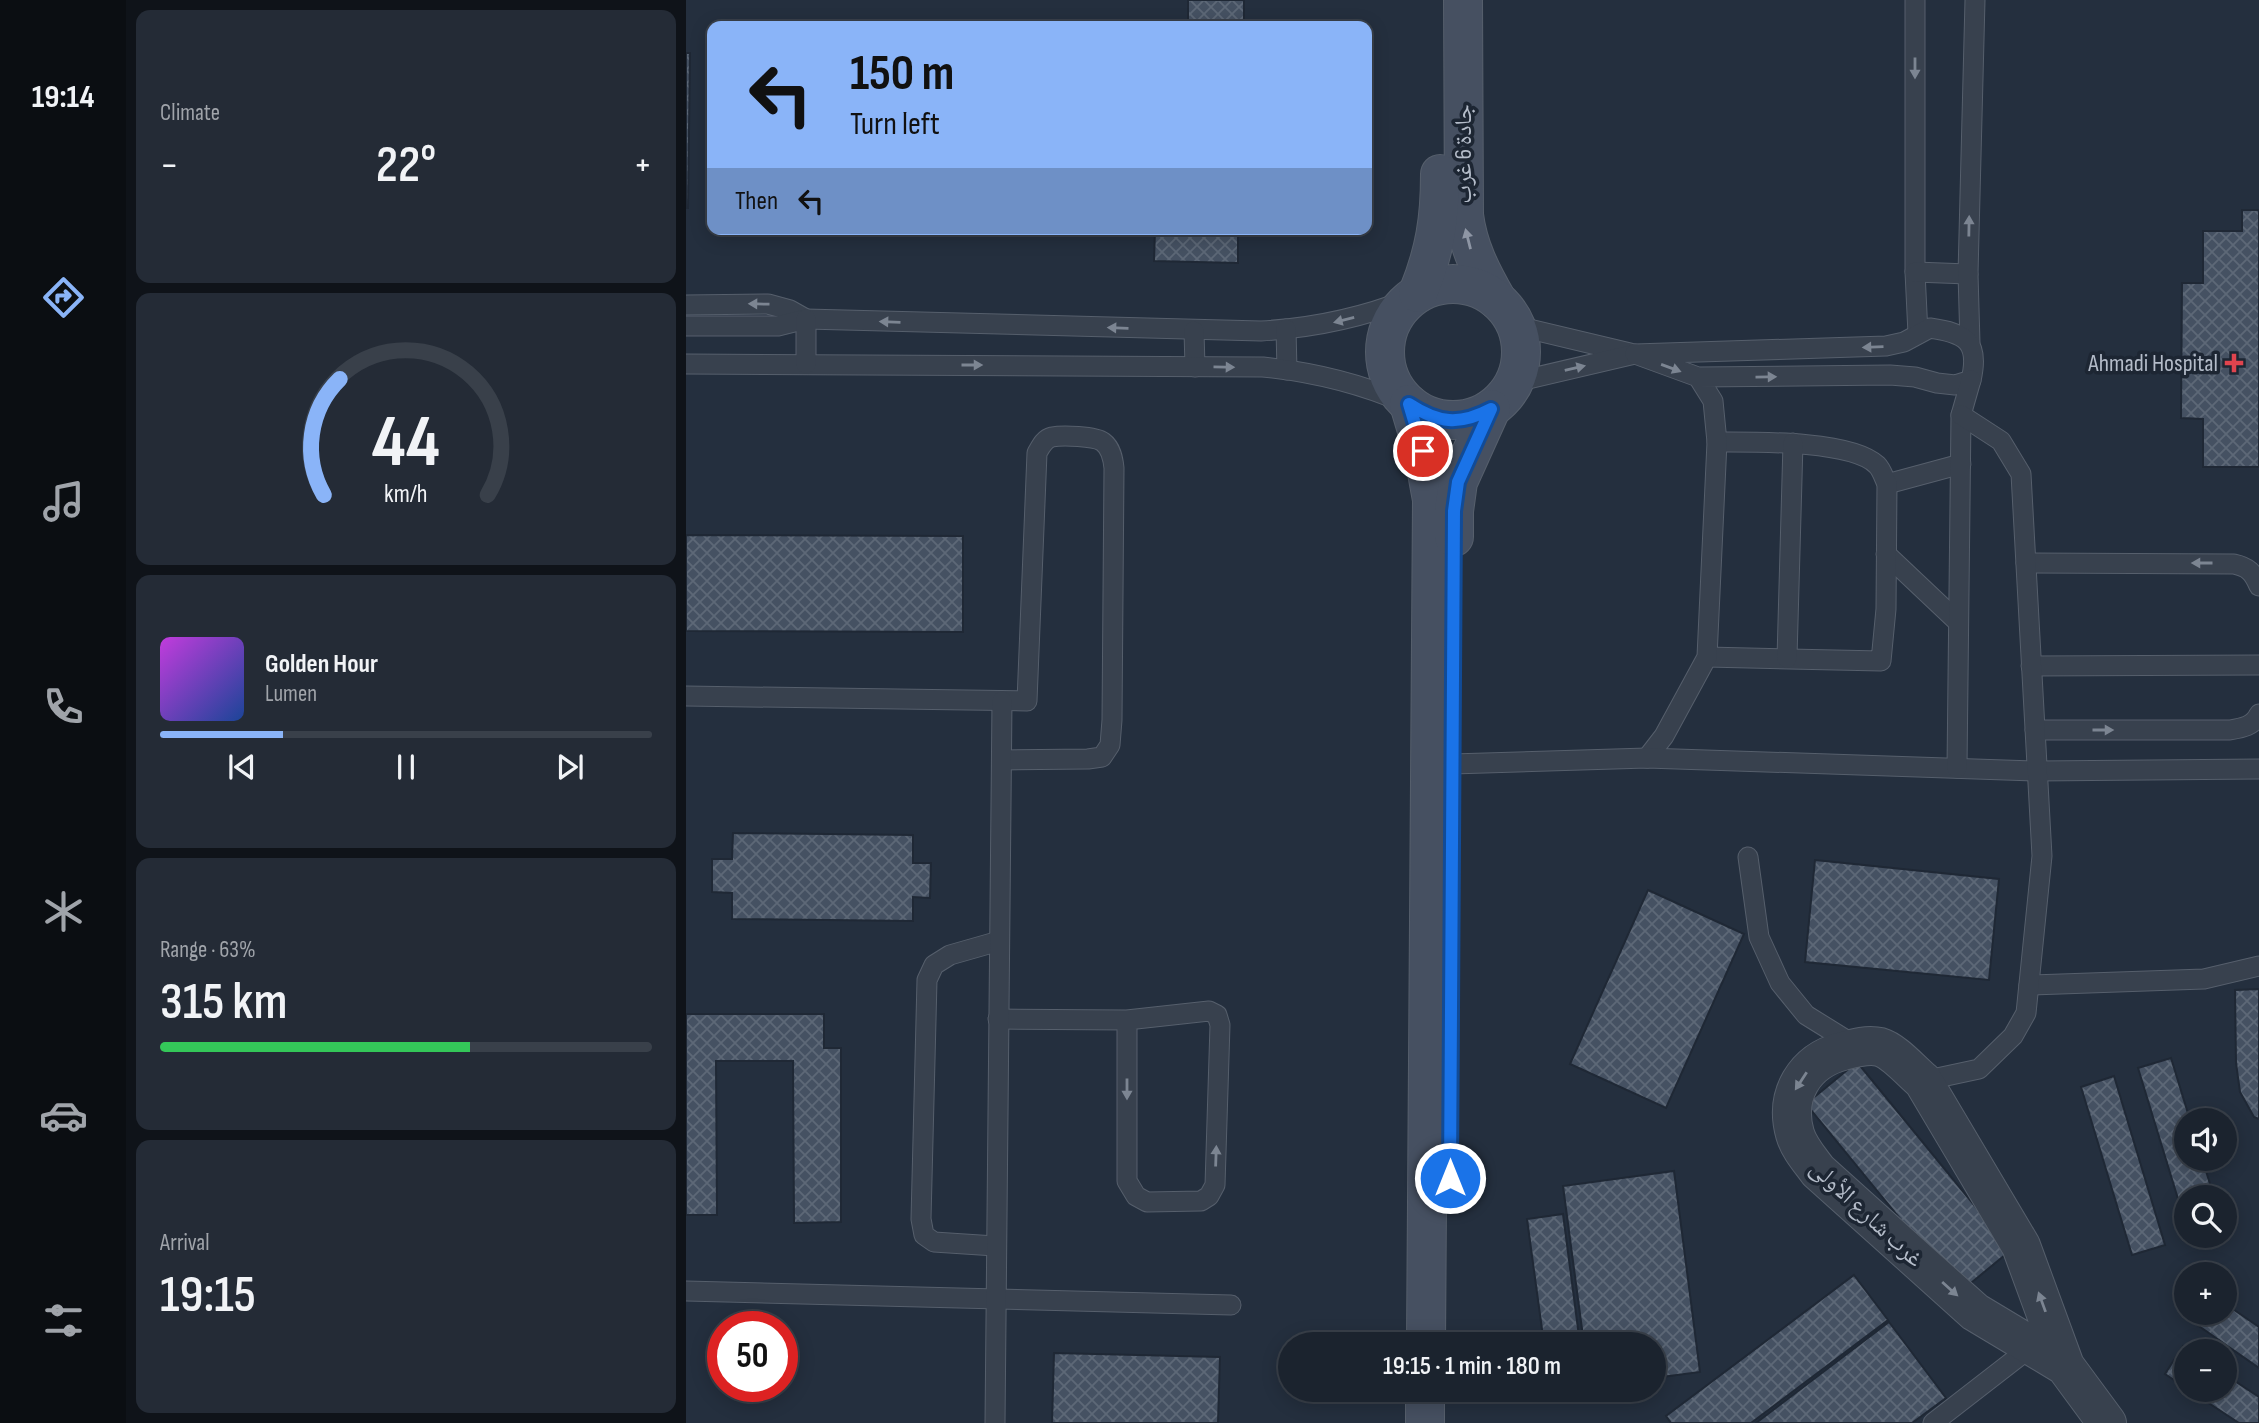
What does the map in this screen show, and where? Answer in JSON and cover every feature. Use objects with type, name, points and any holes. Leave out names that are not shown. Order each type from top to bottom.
[{"type":"main road","name":"جادة 6 غرب","points":[[1414,296],[1436,241],[1439,216],[1440,0]]},
{"type":"main road","name":"جادة 6 غرب","points":[[1463,0],[1465,224],[1473,257],[1507,313]]},
{"type":"main road","points":[[1426,1332],[1432,500],[1423,451],[1407,404],[1389,375],[1386,352],[1390,328],[1414,296],[1438,286],[1459,284],[1479,289],[1507,313],[1521,354],[1521,364],[1458,482],[1454,511],[1448,1332]]},
{"type":"main road","points":[[1407,404],[1440,420],[1458,421],[1475,417],[1503,396]]},
{"type":"main road","points":[[1425,1423],[1426,1402]]},
{"type":"main road","points":[[1448,1402],[1448,1423]]},
{"type":"street","name":"غرب شارع الأولى","points":[[2065,1366],[1975,1312],[1818,1171],[1796,1136],[1791,1112],[1794,1092],[1807,1071],[1829,1054],[1857,1047],[1881,1048],[1923,1081],[2021,1247],[2065,1366],[2107,1423]]},
{"type":"lane","points":[[1915,0],[1915,272],[1918,334]]},
{"type":"lane","points":[[1957,768],[1961,415],[1975,361],[1970,343],[1968,274],[1975,0]]},
{"type":"lane","points":[[1915,272],[1968,274]]},
{"type":"lane","points":[[686,326],[778,326],[806,319],[1194,331],[1286,330],[1336,322],[1414,296]]},
{"type":"lane","points":[[686,305],[768,304],[790,310],[806,319]]},
{"type":"lane","points":[[1507,313],[1698,377],[1890,375],[1955,385],[1971,380]]},
{"type":"lane","points":[[806,319],[806,363]]},
{"type":"lane","points":[[1503,396],[1635,354],[1886,346],[1904,342],[1930,328],[1961,335],[1970,343]]},
{"type":"lane","points":[[1286,330],[1287,369]]},
{"type":"lane","points":[[1194,331],[1195,367]]},
{"type":"lane","points":[[686,364],[1287,369],[1347,382],[1407,404]]},
{"type":"lane","points":[[1647,758],[1664,736],[1707,657],[1717,442],[1713,401],[1698,377]]},
{"type":"lane","points":[[1923,1081],[1979,1069],[2013,1036],[2026,1013],[2042,856],[2021,474],[2001,441],[1961,415]]},
{"type":"lane","points":[[686,696],[1027,701],[1037,453],[1043,441],[1052,437],[1093,438],[1104,443],[1113,456],[1114,468],[1110,745],[1102,757],[1088,760],[1002,760]]},
{"type":"lane","points":[[1707,657],[1881,661],[1886,609],[1886,484],[1880,467],[1855,453],[1793,443],[1717,442]]},
{"type":"lane","points":[[1787,658],[1793,443]]},
{"type":"lane","points":[[1886,484],[1961,464]]},
{"type":"lane","points":[[1886,554],[1958,622]]},
{"type":"lane","points":[[2026,563],[2234,564],[2247,567],[2259,586]]},
{"type":"lane","points":[[2031,666],[2259,665]]},
{"type":"lane","points":[[995,1423],[1002,701]]},
{"type":"lane","points":[[2035,730],[2230,730],[2248,726],[2259,715]]},
{"type":"lane","points":[[1452,764],[1647,758],[2037,771],[2259,769]]},
{"type":"lane","points":[[1748,857],[1759,937],[1780,983],[1806,1016],[1857,1047]]},
{"type":"lane","points":[[995,1246],[934,1242],[924,1235],[921,1219],[927,980],[934,965],[950,955],[999,941]]},
{"type":"lane","points":[[2029,985],[2204,979],[2259,966]]},
{"type":"lane","points":[[998,1019],[1127,1020],[1209,1011],[1217,1015],[1220,1025],[1215,1185],[1209,1196],[1201,1201],[1147,1202],[1136,1196],[1127,1181],[1127,1020]]},
{"type":"lane","points":[[686,1292],[1231,1305]]},
{"type":"lane","points":[[1933,1423],[2031,1347]]},
{"type":"building","points":[[1188,0],[1244,0],[1244,21],[1188,21]]},
{"type":"building","points":[[686,53],[690,53],[688,208],[686,208]]},
{"type":"building","points":[[2242,210],[2259,210],[2259,467],[2203,467],[2203,419],[2181,418],[2182,283],[2203,283],[2203,231],[2242,231]]},
{"type":"building","points":[[1155,235],[1238,235],[1238,263],[1154,261]]},
{"type":"building","points":[[686,535],[963,536],[963,632],[686,631]]},
{"type":"building","points":[[733,833],[913,835],[913,863],[931,863],[930,898],[913,897],[913,921],[732,919],[732,893],[712,892],[712,859],[732,859]]},
{"type":"building","points":[[1815,860],[1999,879],[1989,980],[1805,962]]},
{"type":"building","points":[[1648,890],[1744,934],[1666,1108],[1570,1064]]},
{"type":"building","points":[[2259,989],[2259,1119],[2254,1117],[2240,1092],[2236,1063],[2235,990]]},
{"type":"building","points":[[686,1014],[824,1014],[824,1048],[841,1048],[841,1222],[794,1223],[793,1061],[716,1061],[717,1215],[686,1215]]},
{"type":"building","points":[[2171,1058],[2186,1108],[2174,1108],[2174,1171],[2206,1171],[2210,1185],[2174,1186],[2138,1068]]},
{"type":"building","points":[[1857,1062],[2011,1250],[1960,1292],[1806,1104]]},
{"type":"building","points":[[2114,1076],[2165,1245],[2132,1255],[2081,1087]]},
{"type":"building","points":[[1674,1171],[1700,1372],[1666,1376],[1666,1332],[1582,1332],[1563,1186]]},
{"type":"building","points":[[1563,1214],[1578,1332],[1542,1332],[1527,1219]]},
{"type":"building","points":[[1854,1275],[1888,1320],[1751,1423],[1671,1423],[1666,1416]]},
{"type":"building","points":[[2237,1312],[2259,1327],[2259,1368],[2237,1353],[2237,1339],[2217,1339],[2197,1325],[2237,1325]]},
{"type":"building","points":[[1889,1322],[1946,1398],[1912,1423],[1756,1423]]},
{"type":"building","points":[[1054,1353],[1220,1357],[1218,1423],[1052,1423]]},
{"type":"building","points":[[2174,1360],[2174,1380],[2165,1374]]},
{"type":"building","points":[[2237,1383],[2259,1397],[2259,1423],[2239,1423],[2207,1402],[2237,1402]]},
{"type":"place","name":"Ahmadi Hospital","points":[[2234,363]]},
{"type":"route","points":[[1423,451],[1409,404],[1440,420],[1458,421],[1491,409],[1458,482],[1454,511],[1450,1178]]}]
